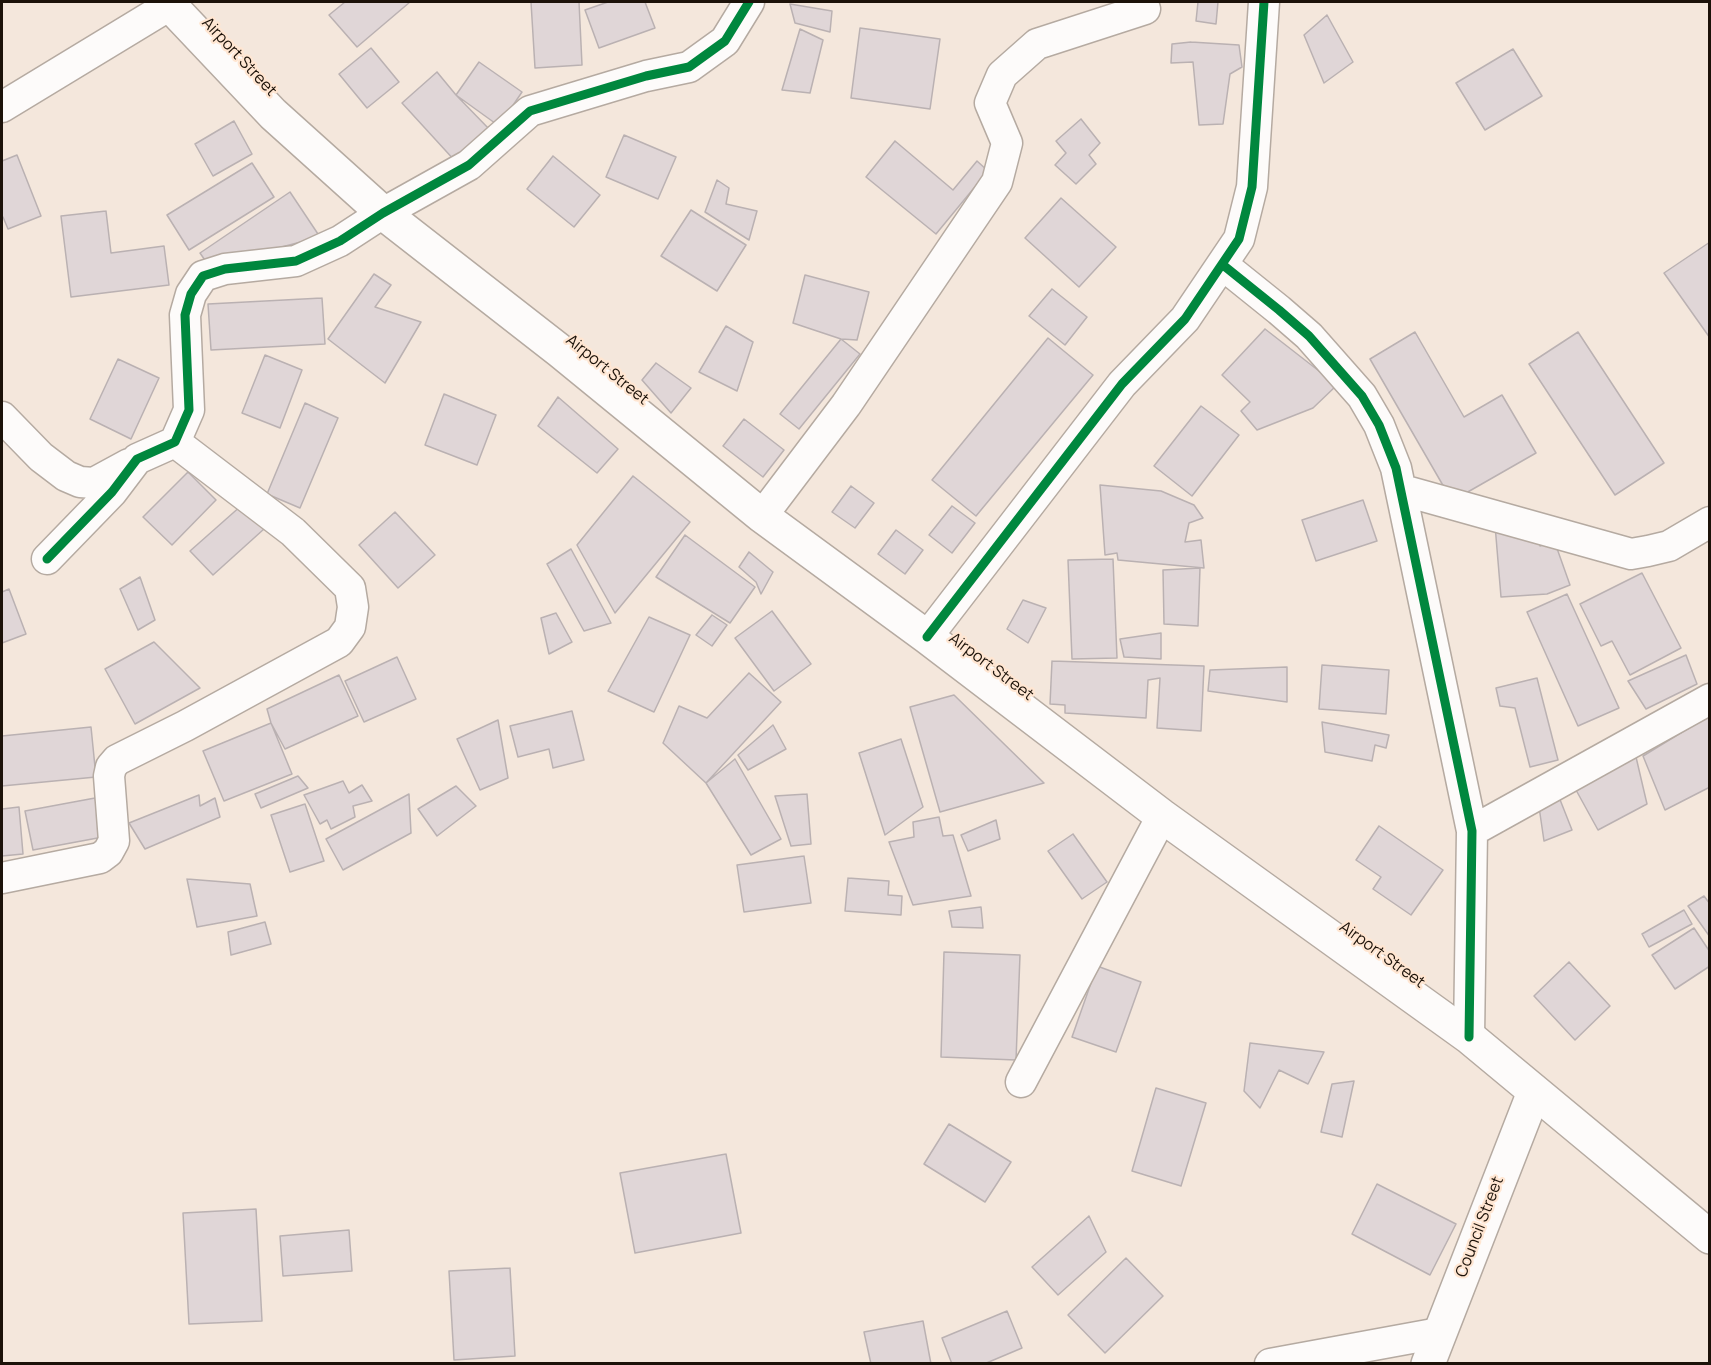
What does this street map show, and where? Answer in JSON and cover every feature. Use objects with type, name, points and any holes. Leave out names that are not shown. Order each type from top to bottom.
[{"type":"main road","name":"Airport Street","points":[[169,3],[273,114],[383,213],[560,351],[762,516],[927,637],[1162,816],[1469,1036],[1710,1237]]},
{"type":"main road","name":"Council Street","points":[[1428,1364],[1534,1092]]},
{"type":"street","points":[[2,417],[41,457],[66,476],[80,482],[94,483],[137,459],[175,442],[189,410],[185,315],[191,294],[203,276],[225,269],[296,261],[340,241],[383,213],[469,165],[530,111],[646,76],[689,67],[725,40],[749,2]]},
{"type":"street","points":[[927,637],[1122,384],[1185,319],[1239,239],[1252,187],[1264,2]]},
{"type":"street","points":[[2,107],[169,3]]},
{"type":"street","points":[[762,516],[853,396],[996,182],[1007,143],[990,103],[1002,75],[1037,44],[1145,9]]},
{"type":"street","points":[[1223,265],[1308,336],[1362,396],[1379,425],[1396,468],[1472,831],[1469,1036]]},
{"type":"street","points":[[2,878],[100,858],[108,852],[114,842],[109,776],[111,766],[117,760],[185,726],[339,642],[350,627],[353,607],[350,588],[293,532],[175,442]]},
{"type":"street","points":[[47,559],[112,492],[137,459]]},
{"type":"street","points":[[1402,490],[1631,554],[1669,546],[1710,522]]},
{"type":"street","points":[[1472,831],[1710,699]]},
{"type":"street","points":[[1021,1082],[1162,816]]},
{"type":"street","points":[[1270,1364],[1439,1333]]},
{"type":"building","points":[[345,2],[410,2],[357,47],[329,15]]},
{"type":"building","points":[[531,2],[579,2],[582,65],[535,68]]},
{"type":"building","points":[[608,2],[645,2],[655,28],[599,48],[585,10]]},
{"type":"building","points":[[1198,2],[1218,2],[1216,24],[1196,21]]},
{"type":"building","points":[[790,4],[832,11],[830,32],[795,23]]},
{"type":"building","points":[[1327,15],[1353,62],[1324,83],[1304,35]]},
{"type":"building","points":[[860,28],[940,39],[930,109],[851,98]]},
{"type":"building","points":[[800,29],[823,40],[810,93],[782,90]]},
{"type":"building","points":[[1191,42],[1239,45],[1242,67],[1230,74],[1223,124],[1199,125],[1193,62],[1171,63],[1172,44]]},
{"type":"building","points":[[371,48],[399,82],[367,108],[339,74]]},
{"type":"building","points":[[1513,49],[1542,96],[1485,130],[1456,83]]},
{"type":"building","points":[[479,62],[522,92],[499,126],[456,95]]},
{"type":"building","points":[[437,72],[491,131],[456,162],[402,103]]},
{"type":"building","points":[[1081,119],[1100,143],[1089,155],[1096,164],[1076,184],[1055,165],[1066,153],[1056,141]]},
{"type":"building","points":[[234,121],[252,154],[213,176],[195,144]]},
{"type":"building","points":[[624,135],[676,157],[658,199],[606,177]]},
{"type":"building","points":[[895,141],[953,190],[977,161],[988,171],[936,234],[866,177]]},
{"type":"building","points":[[17,155],[41,216],[8,229],[2,218],[2,161]]},
{"type":"building","points":[[553,156],[600,195],[574,227],[527,189]]},
{"type":"building","points":[[252,163],[274,197],[189,250],[167,215]]},
{"type":"building","points":[[717,180],[729,188],[726,204],[757,211],[749,240],[705,212]]},
{"type":"building","points":[[290,192],[320,237],[209,266],[200,253]]},
{"type":"building","points":[[1061,198],[1116,247],[1079,287],[1025,238]]},
{"type":"building","points":[[691,210],[746,245],[717,291],[661,256]]},
{"type":"building","points":[[106,211],[111,253],[164,246],[169,285],[71,297],[61,216]]},
{"type":"building","points":[[1710,242],[1710,338],[1664,273]]},
{"type":"building","points":[[374,274],[391,285],[375,307],[421,322],[385,383],[328,339]]},
{"type":"building","points":[[805,275],[869,292],[857,340],[841,339],[793,323]]},
{"type":"building","points":[[1052,289],[1087,317],[1065,345],[1029,316]]},
{"type":"building","points":[[322,298],[325,344],[211,350],[208,304]]},
{"type":"building","points":[[726,326],[753,342],[737,391],[699,372]]},
{"type":"building","points":[[1265,329],[1337,385],[1313,408],[1257,430],[1241,411],[1250,402],[1222,375]]},
{"type":"building","points":[[1415,332],[1464,417],[1502,395],[1536,453],[1452,501],[1370,359]]},
{"type":"building","points":[[1578,332],[1664,463],[1615,495],[1529,364]]},
{"type":"building","points":[[1048,338],[1093,375],[976,516],[932,480]]},
{"type":"building","points":[[841,339],[860,354],[799,429],[780,414]]},
{"type":"building","points":[[265,355],[302,370],[280,428],[242,413]]},
{"type":"building","points":[[118,359],[159,378],[131,439],[90,419]]},
{"type":"building","points":[[656,363],[691,388],[671,413],[642,380]]},
{"type":"building","points":[[444,394],[496,415],[477,465],[425,445]]},
{"type":"building","points":[[558,397],[618,449],[597,473],[538,426]]},
{"type":"building","points":[[305,403],[338,418],[300,508],[267,494]]},
{"type":"building","points":[[1201,406],[1239,435],[1192,496],[1154,466]]},
{"type":"building","points":[[744,419],[784,450],[763,477],[723,446]]},
{"type":"building","points":[[188,472],[216,500],[172,545],[143,517]]},
{"type":"building","points":[[633,476],[690,522],[615,613],[577,545]]},
{"type":"building","points":[[1100,485],[1161,491],[1194,505],[1203,518],[1189,523],[1185,542],[1201,540],[1204,568],[1118,560],[1117,553],[1105,555]]},
{"type":"building","points":[[851,486],[874,503],[855,528],[832,512]]},
{"type":"building","points":[[1363,500],[1377,541],[1316,561],[1302,520]]},
{"type":"building","points":[[242,505],[264,529],[213,575],[190,551]]},
{"type":"building","points":[[952,506],[975,523],[952,553],[929,535]]},
{"type":"building","points":[[395,512],[435,555],[398,588],[359,545]]},
{"type":"building","points":[[1495,525],[1540,535],[1540,546],[1554,540],[1570,585],[1547,594],[1501,597]]},
{"type":"building","points":[[896,530],[923,550],[905,574],[878,554]]},
{"type":"building","points":[[685,535],[755,587],[730,623],[656,577]]},
{"type":"building","points":[[571,549],[611,623],[584,631],[547,564]]},
{"type":"building","points":[[749,552],[773,572],[761,594],[756,582],[739,567]]},
{"type":"building","points":[[1113,559],[1117,658],[1072,659],[1068,560]]},
{"type":"building","points":[[1200,568],[1198,626],[1164,624],[1163,570]]},
{"type":"building","points":[[1642,573],[1681,648],[1630,675],[1612,641],[1601,646],[1580,604]]},
{"type":"building","points":[[140,577],[155,620],[138,630],[120,589]]},
{"type":"building","points":[[9,589],[26,634],[2,643],[2,592]]},
{"type":"building","points":[[1567,594],[1619,708],[1578,726],[1527,612]]},
{"type":"building","points":[[1023,600],[1046,608],[1028,643],[1007,629]]},
{"type":"building","points":[[772,611],[811,664],[774,691],[735,638]]},
{"type":"building","points":[[556,613],[572,642],[549,654],[541,618]]},
{"type":"building","points":[[712,615],[727,625],[712,646],[696,635]]},
{"type":"building","points":[[649,617],[690,635],[654,712],[608,691]]},
{"type":"building","points":[[1161,633],[1161,659],[1124,657],[1120,639]]},
{"type":"building","points":[[154,642],[200,688],[135,724],[105,669]]},
{"type":"building","points":[[1686,655],[1697,684],[1646,709],[1628,681]]},
{"type":"building","points":[[397,657],[416,699],[364,722],[345,681]]},
{"type":"building","points":[[1052,661],[1204,666],[1201,731],[1157,728],[1160,678],[1148,680],[1146,718],[1065,713],[1065,705],[1050,704]]},
{"type":"building","points":[[1322,665],[1389,670],[1386,714],[1319,709]]},
{"type":"building","points":[[1287,667],[1287,702],[1208,691],[1210,670]]},
{"type":"building","points":[[749,673],[781,702],[706,783],[663,743],[679,706],[707,718]]},
{"type":"building","points":[[339,675],[358,716],[285,749],[271,723],[267,709]]},
{"type":"building","points":[[1537,678],[1558,760],[1530,767],[1515,708],[1500,706],[1496,688]]},
{"type":"building","points":[[954,695],[1044,783],[940,812],[910,707]]},
{"type":"building","points":[[572,711],[584,760],[553,768],[549,749],[518,757],[510,726]]},
{"type":"building","points":[[1710,715],[1710,787],[1665,810],[1643,756]]},
{"type":"building","points":[[498,720],[508,778],[480,790],[457,739]]},
{"type":"building","points":[[1322,722],[1389,735],[1386,748],[1375,745],[1372,761],[1325,752]]},
{"type":"building","points":[[271,723],[292,774],[224,801],[203,751]]},
{"type":"building","points":[[773,725],[786,749],[748,770],[738,755]]},
{"type":"building","points":[[91,727],[96,777],[2,786],[2,736]]},
{"type":"building","points":[[901,739],[923,807],[885,835],[859,753]]},
{"type":"building","points":[[1636,757],[1647,804],[1598,830],[1576,790]]},
{"type":"building","points":[[735,759],[781,839],[751,855],[706,783]]},
{"type":"building","points":[[298,776],[308,788],[261,808],[255,794]]},
{"type":"building","points":[[343,781],[349,793],[362,785],[372,801],[353,806],[355,817],[331,829],[327,820],[320,824],[304,795]]},
{"type":"building","points":[[456,786],[476,806],[437,836],[418,809]]},
{"type":"building","points":[[1557,792],[1572,830],[1544,841],[1538,800]]},
{"type":"building","points":[[409,794],[411,833],[343,870],[326,839]]},
{"type":"building","points":[[807,794],[811,844],[791,846],[775,796]]},
{"type":"building","points":[[199,795],[200,806],[215,798],[220,817],[145,849],[129,823]]},
{"type":"building","points":[[95,798],[103,837],[33,850],[25,811]]},
{"type":"building","points":[[305,804],[324,861],[290,872],[271,815]]},
{"type":"building","points":[[19,807],[23,854],[2,856],[2,809]]},
{"type":"building","points":[[939,817],[943,836],[953,835],[971,896],[913,905],[889,842],[914,837],[913,822]]},
{"type":"building","points":[[996,820],[1000,839],[968,851],[961,835]]},
{"type":"building","points":[[1379,826],[1443,870],[1411,915],[1373,889],[1381,877],[1356,860]]},
{"type":"building","points":[[1073,834],[1107,882],[1082,899],[1048,851]]},
{"type":"building","points":[[804,856],[811,903],[744,912],[737,865]]},
{"type":"building","points":[[848,878],[889,881],[888,895],[902,896],[901,915],[845,911]]},
{"type":"building","points":[[187,879],[250,884],[257,916],[197,927]]},
{"type":"building","points":[[1704,896],[1710,904],[1710,937],[1688,906]]},
{"type":"building","points":[[981,907],[983,928],[952,927],[949,911]]},
{"type":"building","points":[[1684,910],[1692,924],[1649,947],[1642,934]]},
{"type":"building","points":[[265,922],[271,944],[231,955],[228,932]]},
{"type":"building","points":[[1694,928],[1710,952],[1710,966],[1675,989],[1652,955]]},
{"type":"building","points":[[944,952],[1020,955],[1016,1060],[941,1057]]},
{"type":"building","points":[[1569,962],[1610,1006],[1575,1040],[1534,996]]},
{"type":"building","points":[[1097,966],[1141,982],[1116,1052],[1072,1037]]},
{"type":"building","points":[[1250,1043],[1324,1052],[1308,1084],[1279,1070],[1260,1108],[1244,1091]]},
{"type":"building","points":[[1354,1081],[1342,1137],[1321,1132],[1332,1084]]},
{"type":"building","points":[[1156,1088],[1206,1103],[1181,1186],[1132,1171]]},
{"type":"building","points":[[949,1124],[1011,1162],[985,1202],[924,1164]]},
{"type":"building","points":[[726,1154],[741,1233],[635,1253],[620,1173]]},
{"type":"building","points":[[1377,1184],[1456,1224],[1430,1275],[1352,1234]]},
{"type":"building","points":[[256,1209],[262,1321],[189,1324],[183,1213]]},
{"type":"building","points":[[1089,1216],[1106,1252],[1058,1295],[1032,1267]]},
{"type":"building","points":[[349,1230],[352,1271],[283,1276],[280,1236]]},
{"type":"building","points":[[1126,1258],[1163,1296],[1105,1353],[1068,1315]]},
{"type":"building","points":[[510,1268],[515,1356],[454,1360],[449,1271]]},
{"type":"building","points":[[1007,1311],[1022,1348],[984,1364],[952,1364],[942,1338]]},
{"type":"building","points":[[923,1321],[931,1364],[871,1364],[864,1332]]},
{"type":"cycle path","points":[[47,559],[112,492],[137,459],[175,442],[189,410],[185,315],[191,294],[203,276],[225,269],[296,261],[340,241],[383,213],[469,165],[530,111],[646,76],[689,67],[725,41],[749,2]]},
{"type":"cycle path","points":[[927,637],[1122,384],[1185,319],[1239,239],[1252,187],[1264,2]]},
{"type":"cycle path","points":[[1223,265],[1309,336],[1362,396],[1379,425],[1396,468],[1472,831],[1469,1037]]}]
